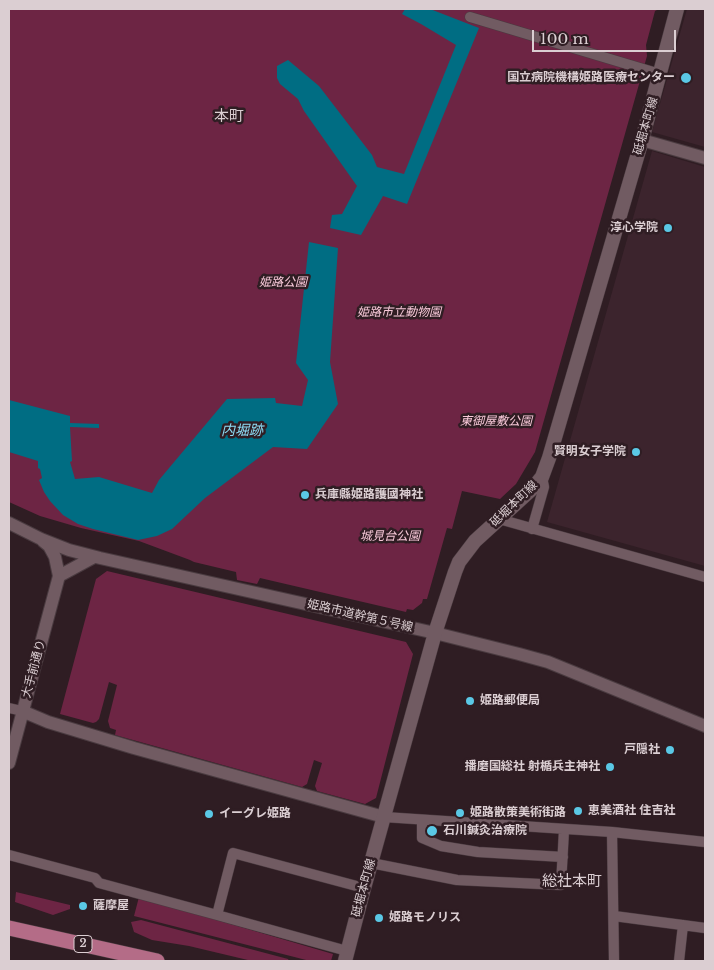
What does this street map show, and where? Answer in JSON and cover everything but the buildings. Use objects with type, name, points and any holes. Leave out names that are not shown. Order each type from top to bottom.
[{"type":"highway","name":"2","points":[[9,928],[157,961]]},
{"type":"main road","name":"砥堀本町線","points":[[346,956],[436,633],[459,562],[475,541],[533,488],[542,477],[558,429],[642,140],[677,9]]},
{"type":"street","points":[[470,17],[660,74]]},
{"type":"street","points":[[642,140],[705,158]]},
{"type":"street","points":[[532,529],[544,487],[542,477]]},
{"type":"street","points":[[499,519],[705,577]]},
{"type":"street","name":"姫路市道幹第５号線","points":[[9,523],[41,539],[94,557],[436,633],[548,662],[705,726]]},
{"type":"street","points":[[41,539],[49,546],[55,557],[58,576],[94,557]]},
{"type":"street","name":"大手前通り","points":[[9,763],[58,576]]},
{"type":"street","points":[[9,708],[125,745],[384,817],[612,832],[705,842]]},
{"type":"street","points":[[422,820],[422,838],[441,846],[478,852],[563,857]]},
{"type":"street","points":[[371,863],[457,880],[561,885],[564,830]]},
{"type":"street","points":[[612,832],[614,961]]},
{"type":"street","points":[[217,916],[233,853],[364,888]]},
{"type":"street","points":[[9,855],[95,878],[99,883],[217,916],[346,956]]},
{"type":"street","points":[[614,916],[705,928]]},
{"type":"street","points":[[679,961],[683,925]]},
{"type":"shaded area","name":"国立病院機構姫路医療センター","points":[[687,9],[705,9],[705,147],[652,132]]},
{"type":"shaded area","points":[[652,151],[705,167],[705,566],[547,522]]},
{"type":"green space","name":"姫路公園","points":[[9,9],[659,9],[655,11],[646,45],[647,56],[535,452],[516,484],[500,499],[462,491],[452,529],[447,528],[427,599],[423,599],[422,603],[413,610],[407,609],[406,612],[260,578],[257,584],[237,580],[236,572],[194,562],[139,541],[81,528],[40,516],[9,502]]},
{"type":"green space","points":[[107,571],[406,642],[413,654],[376,798],[365,804],[317,791],[315,786],[322,763],[314,760],[307,784],[302,787],[115,735],[116,730],[110,728],[108,721],[117,685],[109,682],[99,719],[96,722],[93,723],[60,714],[96,579]]},
{"type":"green space","points":[[16,892],[70,905],[70,909],[53,915],[15,902]]},
{"type":"green space","points":[[139,897],[333,954],[331,961],[310,961],[134,916]]},
{"type":"green space","points":[[141,920],[288,959],[289,961],[252,961],[189,946],[152,940],[134,932],[131,922]]},
{"type":"water","points":[[405,9],[430,9],[479,28],[407,204],[383,196],[361,235],[330,228],[332,215],[342,214],[357,186],[304,111],[298,99],[280,84],[277,78],[277,66],[288,60],[319,86],[372,155],[377,167],[404,174],[456,45],[402,14]]},
{"type":"water","name":"内堀跡","points":[[309,242],[338,248],[330,362],[338,404],[307,449],[273,447],[205,498],[172,529],[157,536],[138,540],[78,524],[63,515],[44,492],[39,480],[42,478],[38,468],[38,461],[9,452],[9,400],[70,416],[70,423],[99,424],[99,428],[70,427],[72,461],[70,462],[75,479],[99,477],[152,493],[159,480],[227,399],[275,398],[276,403],[302,406],[308,380],[296,363]]},
{"type":"place","name":"国立病院機構姫路医療センター","points":[[686,78]]},
{"type":"place","name":"淳心学院","points":[[668,228]]},
{"type":"place","name":"賢明女子学院","points":[[636,452]]},
{"type":"place","name":"兵庫縣姫路護國神社","points":[[305,495]]},
{"type":"place","name":"姫路郵便局","points":[[470,701]]},
{"type":"place","name":"戸隠社","points":[[670,750]]},
{"type":"place","name":"播磨国総社 射楯兵主神社","points":[[610,767]]},
{"type":"place","name":"恵美酒社 住吉社","points":[[578,811]]},
{"type":"place","name":"姫路散策美術街路","points":[[460,813]]},
{"type":"place","name":"イーグレ姫路","points":[[209,814]]},
{"type":"place","name":"石川鍼灸治療院","points":[[432,831]]},
{"type":"place","name":"薩摩屋","points":[[83,906]]},
{"type":"place","name":"姫路モノリス","points":[[379,918]]},
{"type":"district","name":"本町","points":[[229,117]]},
{"type":"district","name":"総社本町","points":[[572,882]]},
{"type":"park label","name":"姫路市立動物園","points":[[399,313]]},
{"type":"park label","name":"東御屋敷公園","points":[[496,422]]},
{"type":"park label","name":"城見台公園","points":[[390,537]]}]
